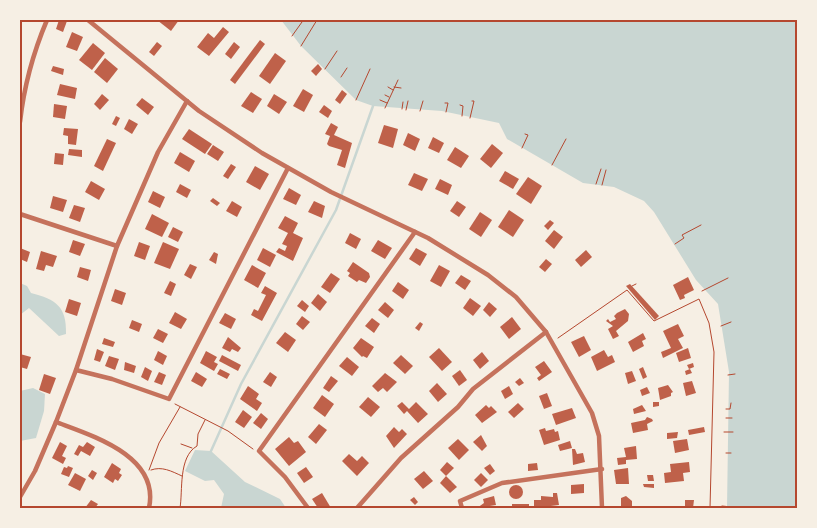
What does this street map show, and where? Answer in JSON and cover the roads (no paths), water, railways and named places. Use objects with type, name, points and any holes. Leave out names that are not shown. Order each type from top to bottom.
[{"type":"street","points":[[20,122],[26,82],[47,20]]},
{"type":"street","points":[[88,20],[188,101],[236,136],[331,192],[415,232],[488,275],[516,297],[546,332],[592,413],[599,436],[602,469],[602,508]]},
{"type":"street","points":[[20,497],[35,471],[76,370],[116,246],[158,152],[188,101]]},
{"type":"street","points":[[76,370],[112,379],[169,399],[288,168]]},
{"type":"street","points":[[20,214],[116,246]]},
{"type":"street","points":[[308,508],[285,477],[259,450],[415,232]]},
{"type":"street","points":[[356,508],[401,458],[458,407],[473,389],[546,332]]},
{"type":"street","points":[[56,422],[120,450],[147,472],[150,497],[149,508]]},
{"type":"street","points":[[462,508],[460,501],[502,483],[602,469]]},
{"type":"waterway","points":[[211,451],[241,384],[336,210],[373,106]]}]
